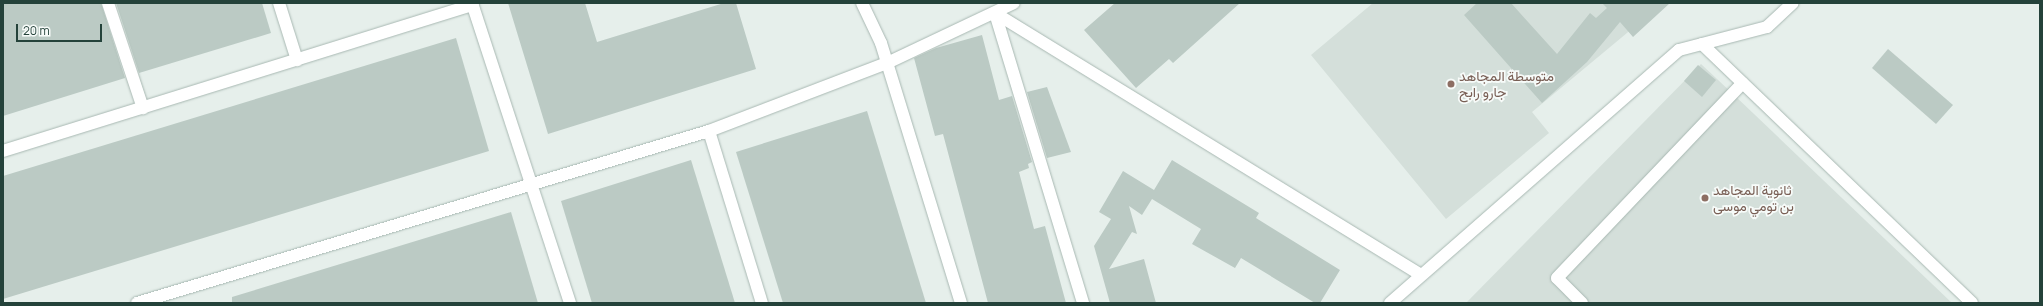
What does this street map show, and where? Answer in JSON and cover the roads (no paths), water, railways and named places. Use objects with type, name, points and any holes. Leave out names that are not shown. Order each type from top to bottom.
[{"type":"street","points":[[108,3],[143,108]]},
{"type":"street","points":[[279,3],[297,60]]},
{"type":"street","points":[[862,3],[880,43],[887,63],[961,303]]},
{"type":"street","points":[[137,303],[709,131],[887,63],[1014,3]]},
{"type":"street","points":[[1390,303],[1679,50],[1767,27],[1792,3]]},
{"type":"street","points":[[3,151],[472,4],[530,185],[570,303]]},
{"type":"street","points":[[995,13],[1421,275]]},
{"type":"street","points":[[995,13],[1083,303]]},
{"type":"street","points":[[1702,44],[1972,303]]},
{"type":"street","points":[[1582,303],[1557,278],[1743,83]]},
{"type":"street","points":[[709,131],[762,303]]},
{"type":"place","name":"متوسطة المجاهد جارو رابح","points":[[1451,84]]},
{"type":"place","name":"ثانوية المجاهد بن تومي موسى","points":[[1705,198]]}]
